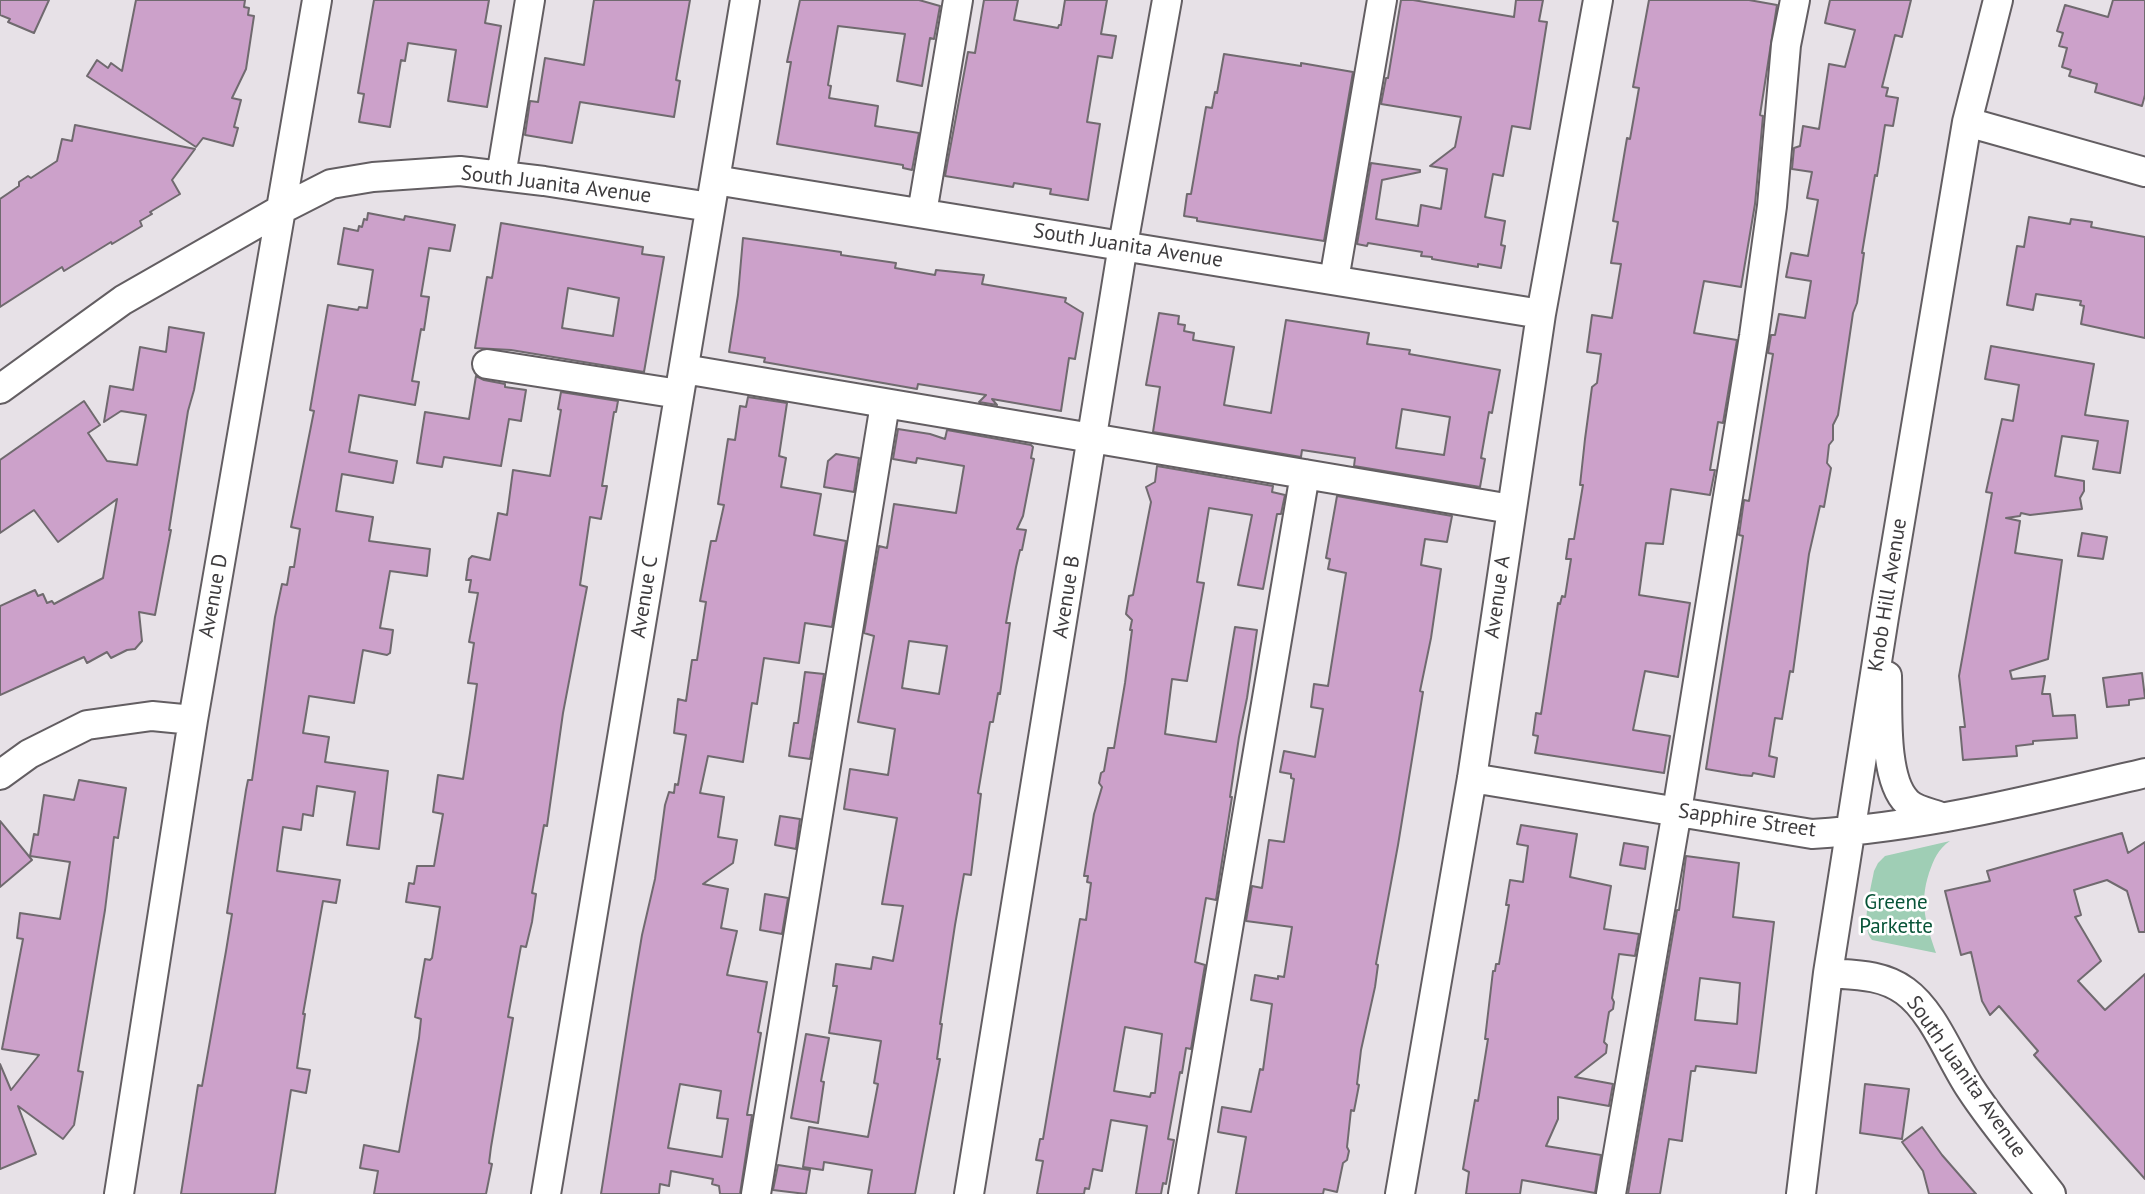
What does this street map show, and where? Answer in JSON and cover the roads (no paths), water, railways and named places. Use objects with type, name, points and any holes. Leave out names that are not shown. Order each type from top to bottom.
[{"type":"street","name":"Avenue D","points":[[120,1194],[192,720],[317,0]]},
{"type":"street","points":[[501,176],[530,0]]},
{"type":"street","name":"Avenue C","points":[[546,1194],[745,0]]},
{"type":"street","points":[[922,213],[958,0]]},
{"type":"street","name":"Avenue B","points":[[969,1194],[1124,245],[1167,0]]},
{"type":"street","points":[[1334,281],[1382,0]]},
{"type":"street","name":"Avenue A","points":[[1401,1194],[1472,778],[1541,314],[1598,0]]},
{"type":"street","points":[[1611,1194],[1677,811],[1754,336],[1772,206],[1786,45],[1795,0]]},
{"type":"street","name":"Knob Hill Avenue","points":[[1801,1194],[1828,973],[1884,617],[1967,122],[1998,0]]},
{"type":"street","points":[[1967,122],[2145,172]]},
{"type":"street","name":"South Juanita Avenue","points":[[0,389],[123,300],[331,184],[373,177],[460,171],[710,207]]},
{"type":"street","name":"South Juanita Avenue","points":[[715,180],[1541,314]]},
{"type":"street","points":[[487,364],[885,404],[1511,509]]},
{"type":"street","points":[[756,1194],[885,404]]},
{"type":"street","points":[[1183,1194],[1305,474]]},
{"type":"street","points":[[1884,617],[1890,752],[1897,790],[1908,804],[1941,817]]},
{"type":"street","points":[[0,775],[29,754],[87,724],[152,716],[192,720]]},
{"type":"street","name":"Sapphire Street","points":[[1472,778],[1812,834],[1849,831],[2031,801],[2145,773]]},
{"type":"street","name":"South Juanita Avenue","points":[[1828,973],[1872,976],[1885,980],[1905,991],[1921,1006],[1970,1089],[2051,1194]]},
{"type":"park label","name":"Greene Parkette","points":[[1896,915]]}]
